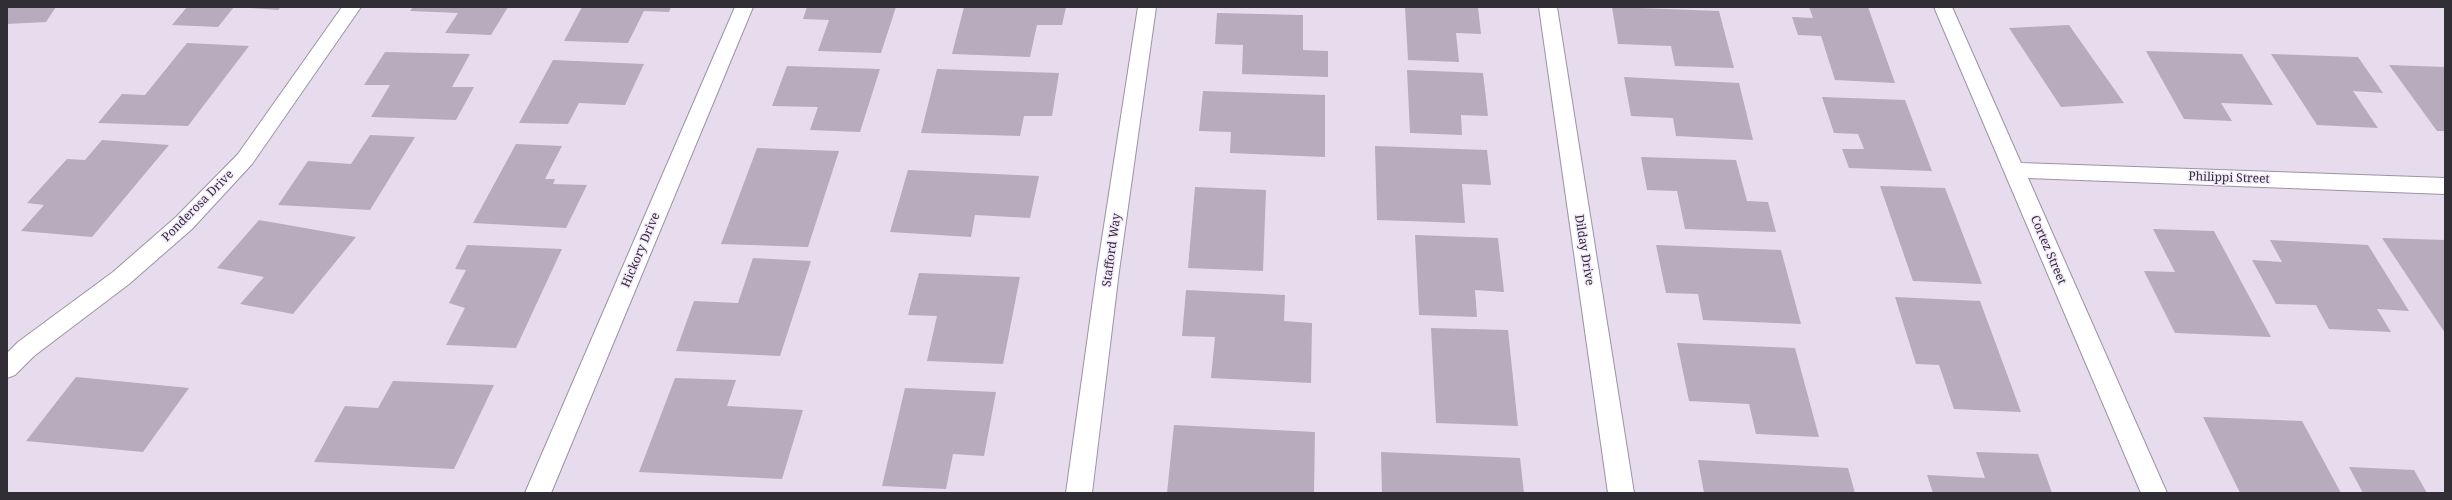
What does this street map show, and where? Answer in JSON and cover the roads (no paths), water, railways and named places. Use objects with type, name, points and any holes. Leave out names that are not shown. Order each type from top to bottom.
[{"type":"street","name":"Ponderosa Drive","points":[[7,368],[26,349],[121,278],[189,217],[245,159],[352,7]]},
{"type":"street","name":"Hickory Drive","points":[[538,493],[744,7]]},
{"type":"street","name":"Stafford Way","points":[[1079,493],[1107,278],[1147,7]]},
{"type":"street","name":"Dilday Drive","points":[[1548,7],[1621,493]]},
{"type":"street","name":"Cortez Street","points":[[1943,7],[2154,493]]},
{"type":"street","name":"Philippi Street","points":[[2014,170],[2445,186]]}]
